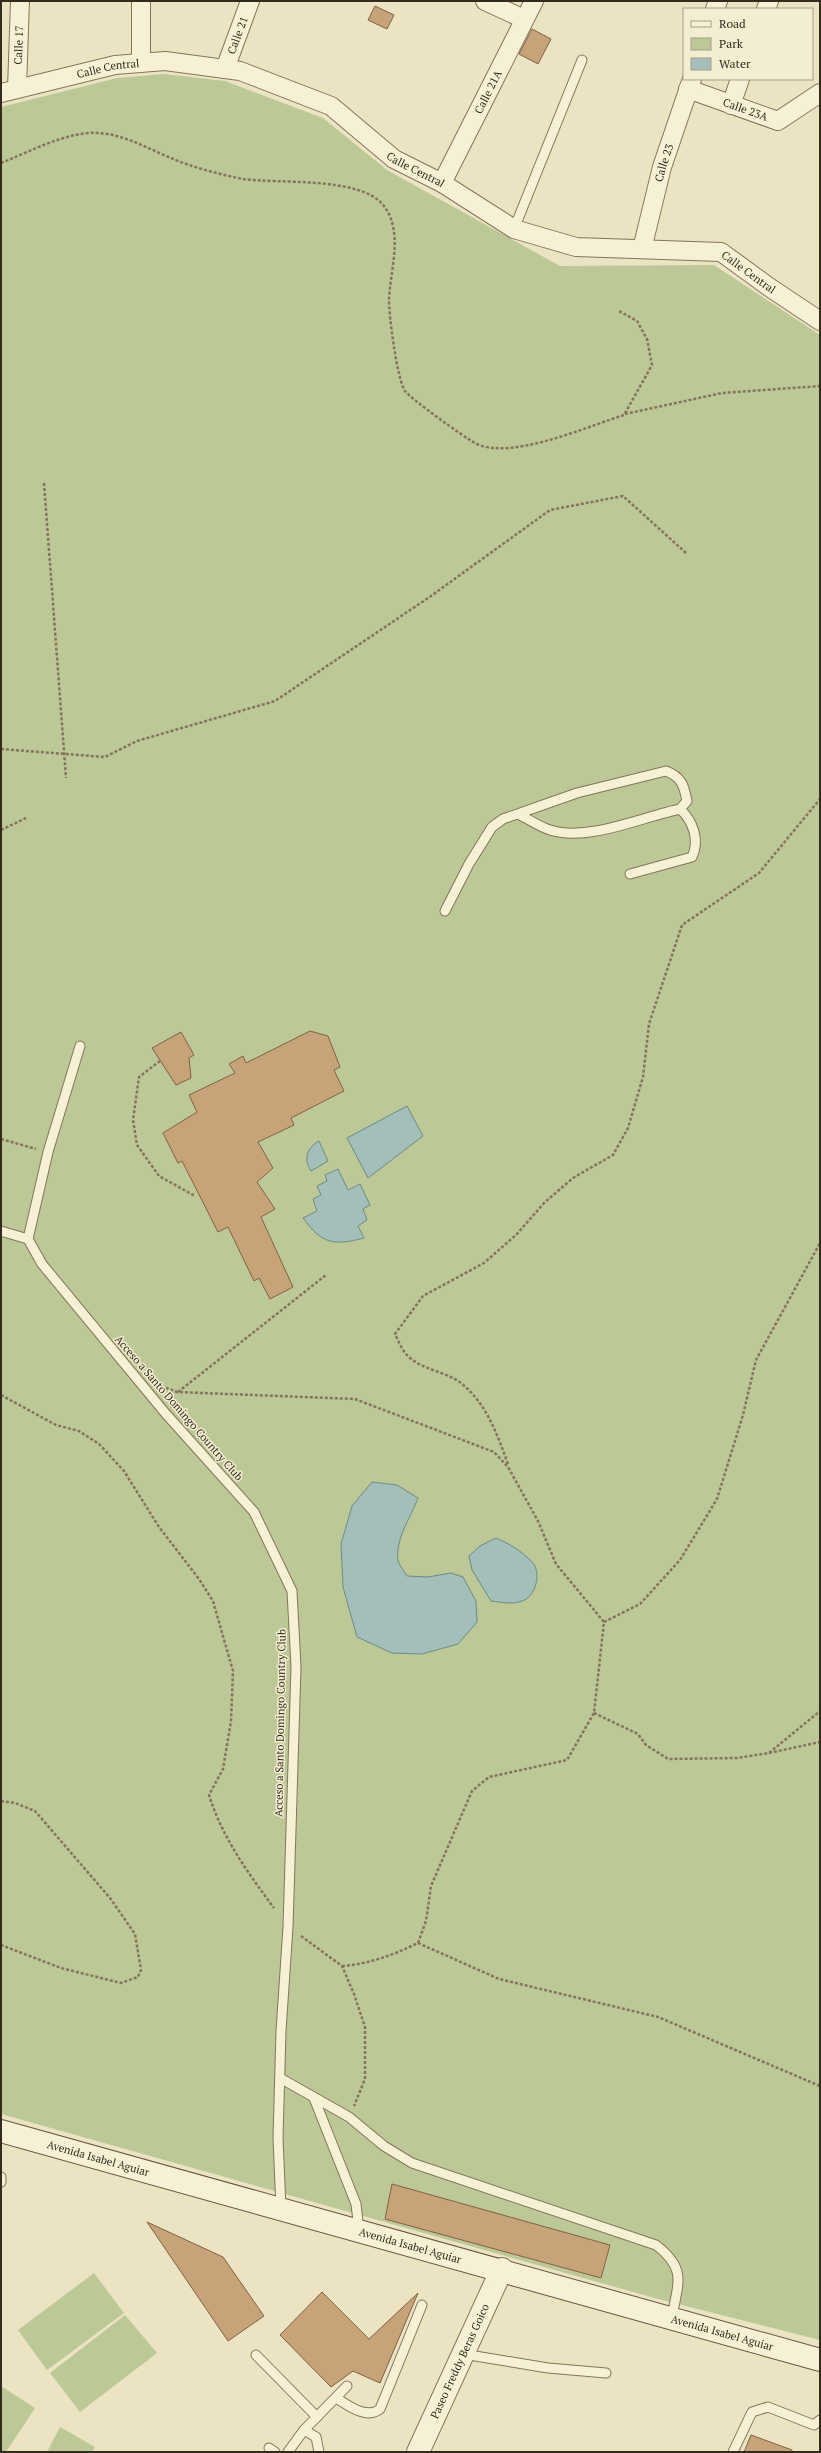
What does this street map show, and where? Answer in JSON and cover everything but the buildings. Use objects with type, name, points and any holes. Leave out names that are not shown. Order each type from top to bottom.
[{"type":"main road","name":"Avenida Isabel Aguiar","points":[[1,2131],[672,2317],[820,2360]]},
{"type":"main road","name":"Paseo Freddy Beras Goico","points":[[418,2452],[502,2270]]},
{"type":"street","name":"Calle 17","points":[[9,91],[20,1]]},
{"type":"street","points":[[141,1],[141,63]]},
{"type":"street","name":"Calle 21","points":[[225,70],[250,1]]},
{"type":"street","points":[[485,1],[524,19]]},
{"type":"street","name":"Calle 21A","points":[[442,182],[534,1]]},
{"type":"street","name":"Calle Central","points":[[9,91],[115,66],[141,63],[165,61],[240,71],[331,106],[394,159],[442,182],[514,229],[576,247],[642,248],[721,252],[769,288],[820,321]]},
{"type":"street","points":[[731,105],[740,80]]},
{"type":"street","name":"Calle 23A","points":[[690,84],[731,105],[778,121],[820,93]]},
{"type":"street","name":"Calle 23","points":[[642,248],[662,166],[690,84]]},
{"type":"lane","points":[[514,229],[582,60]]},
{"type":"lane","points":[[445,911],[469,864],[492,827],[503,819],[520,815],[577,793],[666,771],[676,775],[684,784],[687,801],[680,809],[595,831],[573,833],[550,830],[520,815]]},
{"type":"lane","points":[[630,874],[692,857],[697,847],[692,824],[680,809]]},
{"type":"lane","points":[[1,1232],[28,1239],[48,1152],[80,1046]]},
{"type":"lane","name":"Acceso a Santo Domingo Country Club","points":[[28,1239],[42,1264],[166,1414],[254,1512],[292,1591],[296,1667],[288,1927],[278,2138],[281,2209]]},
{"type":"lane","points":[[280,2078],[349,2117],[395,2154],[412,2163],[656,2245],[670,2256],[677,2266],[679,2278],[672,2317]]},
{"type":"lane","points":[[314,2098],[356,2204],[359,2230]]},
{"type":"lane","points":[[336,2398],[368,2413],[374,2413],[380,2408],[422,2305]]},
{"type":"lane","points":[[463,2354],[548,2368],[606,2374]]},
{"type":"lane","points":[[256,2355],[317,2417]]},
{"type":"lane","points":[[288,2452],[304,2430],[347,2386]]},
{"type":"lane","points":[[733,2452],[752,2412],[768,2407],[814,2425],[820,2420]]},
{"type":"lane","points":[[304,2430],[316,2437],[319,2452]]},
{"type":"path","points":[[1,163],[42,145],[88,133],[120,136],[173,159],[244,179],[326,183],[364,193],[383,205],[393,223],[394,262],[389,300],[393,346],[404,390],[477,444],[496,448],[521,446],[577,431],[624,414],[722,393],[820,386]]},
{"type":"path","points":[[618,311],[637,321],[647,339],[652,365],[624,414]]},
{"type":"path","points":[[44,483],[66,778]]},
{"type":"path","points":[[1,748],[105,757],[137,741],[275,701],[431,596],[550,510],[623,496],[686,554]]},
{"type":"path","points":[[418,1943],[426,1921],[431,1886],[472,1792],[489,1777],[567,1760],[594,1713],[604,1622],[556,1564],[538,1521],[508,1466],[494,1428],[480,1402],[460,1383],[426,1368],[407,1355],[395,1334],[423,1296],[484,1263],[517,1234],[544,1203],[573,1178],[613,1155],[628,1128],[643,1077],[649,1024],[682,925],[759,873],[820,799]]},
{"type":"path","points":[[1,830],[26,818]]},
{"type":"path","points":[[160,1060],[139,1077],[133,1120],[137,1145],[159,1176],[195,1196]]},
{"type":"path","points":[[1,1139],[48,1152]]},
{"type":"path","points":[[604,1622],[640,1604],[680,1560],[717,1499],[743,1415],[756,1360],[820,1243]]},
{"type":"path","points":[[326,1274],[177,1392],[355,1399],[494,1452],[508,1466]]},
{"type":"path","points":[[1,1395],[56,1425],[79,1431],[99,1444],[124,1471],[159,1527],[199,1579],[213,1601],[233,1671],[231,1721],[223,1769],[209,1795],[217,1822],[246,1870],[288,1927],[342,1966],[354,1994],[365,2027],[365,2079],[349,2117]]},
{"type":"path","points":[[769,1753],[820,1711]]},
{"type":"path","points":[[594,1713],[638,1734],[646,1745],[668,1759],[737,1758],[820,1742]]},
{"type":"path","points":[[1,1801],[15,1802],[36,1811],[110,1898],[135,1934],[141,1970],[138,1977],[121,1983],[60,1968],[1,1945]]},
{"type":"path","points":[[342,1966],[362,1965],[418,1943],[499,1979],[658,2017],[820,2086]]},
{"type":"green space","points":[[164,74],[225,81],[323,118],[387,170],[560,266],[714,265],[820,335],[820,2340],[658,2299],[1,2114],[1,107],[117,78]]},
{"type":"green space","points":[[94,2273],[124,2313],[47,2370],[18,2330]]},
{"type":"green space","points":[[125,2315],[157,2353],[80,2412],[50,2373]]},
{"type":"green space","points":[[1,2386],[35,2408],[6,2452],[1,2452]]},
{"type":"green space","points":[[60,2427],[95,2447],[92,2452],[47,2452]]},
{"type":"water","points":[[407,1106],[423,1136],[368,1178],[347,1138]]},
{"type":"water","points":[[319,1141],[328,1161],[311,1171],[307,1162],[309,1150]]},
{"type":"water","points":[[338,1169],[348,1190],[360,1184],[370,1205],[363,1209],[367,1220],[358,1226],[364,1238],[344,1242],[329,1241],[316,1233],[303,1218],[317,1211],[313,1199],[321,1195],[317,1186],[327,1181],[325,1175]]},
{"type":"water","points":[[372,1482],[397,1485],[418,1498],[404,1528],[399,1544],[398,1560],[407,1576],[428,1577],[451,1573],[463,1577],[476,1601],[477,1622],[458,1644],[422,1654],[392,1653],[357,1637],[343,1587],[341,1544],[352,1506]]},
{"type":"water","points":[[496,1538],[519,1551],[535,1566],[537,1572],[536,1584],[531,1595],[527,1599],[510,1603],[491,1601],[472,1570],[469,1556],[480,1546]]}]
